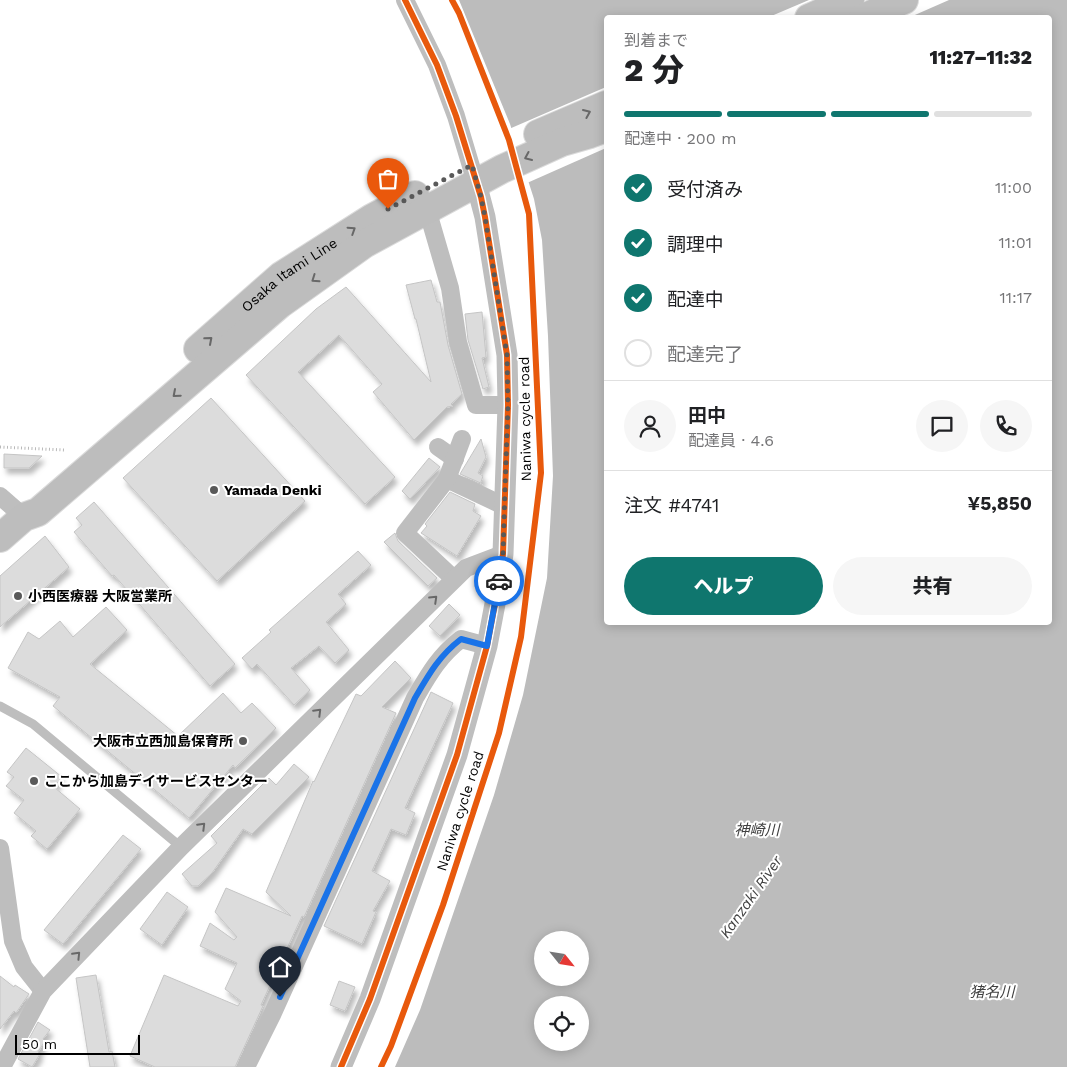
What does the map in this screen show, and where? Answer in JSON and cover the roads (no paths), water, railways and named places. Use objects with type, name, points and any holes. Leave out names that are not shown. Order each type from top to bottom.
[{"type":"main road","points":[[816,15],[850,0]]},
{"type":"main road","points":[[870,15],[904,0]]},
{"type":"main road","name":"Osaka Itami Line","points":[[0,538],[24,517],[38,512],[280,304],[364,244],[427,209],[477,172],[496,152],[604,105]]},
{"type":"main road","name":"Osaka Itami Line","points":[[24,517],[29,502],[281,276],[372,218],[477,172],[604,129]]},
{"type":"street","points":[[341,1067],[370,999],[457,755],[487,646],[503,554],[508,405],[507,355],[487,227],[477,172],[437,65],[405,0]]},
{"type":"street","points":[[427,209],[450,288],[458,342],[476,405],[508,405]]},
{"type":"street","points":[[454,580],[405,533],[447,479],[462,439]]},
{"type":"street","points":[[438,447],[455,459]]},
{"type":"street","points":[[447,479],[504,506]]},
{"type":"street","points":[[0,496],[24,517]]},
{"type":"street","points":[[2,1067],[43,990],[181,847],[466,568],[503,554]]},
{"type":"street","points":[[246,1067],[272,1015],[415,698],[438,660],[461,639],[487,646]]},
{"type":"street","points":[[0,848],[13,941],[24,967],[43,990]]},
{"type":"lane","points":[[0,706],[33,724],[181,847]]},
{"type":"water","name":"神崎川","points":[[459,0],[1067,0],[1067,1067],[395,1067],[420,1010],[494,795],[523,695],[547,578],[553,476],[548,336],[542,240],[534,199],[510,124]]},
{"type":"place","name":"Yamada Denki","points":[[214,490]]},
{"type":"place","name":"小西医療器 大阪営業所","points":[[18,596]]},
{"type":"place","name":"大阪市立西加島保育所","points":[[243,741]]},
{"type":"place","name":"ここから加島デイサービスセンター","points":[[34,781]]},
{"type":"water label","name":"Kanzaki River","points":[[751,897]]},
{"type":"water label","name":"猪名川","points":[[992,992]]}]
